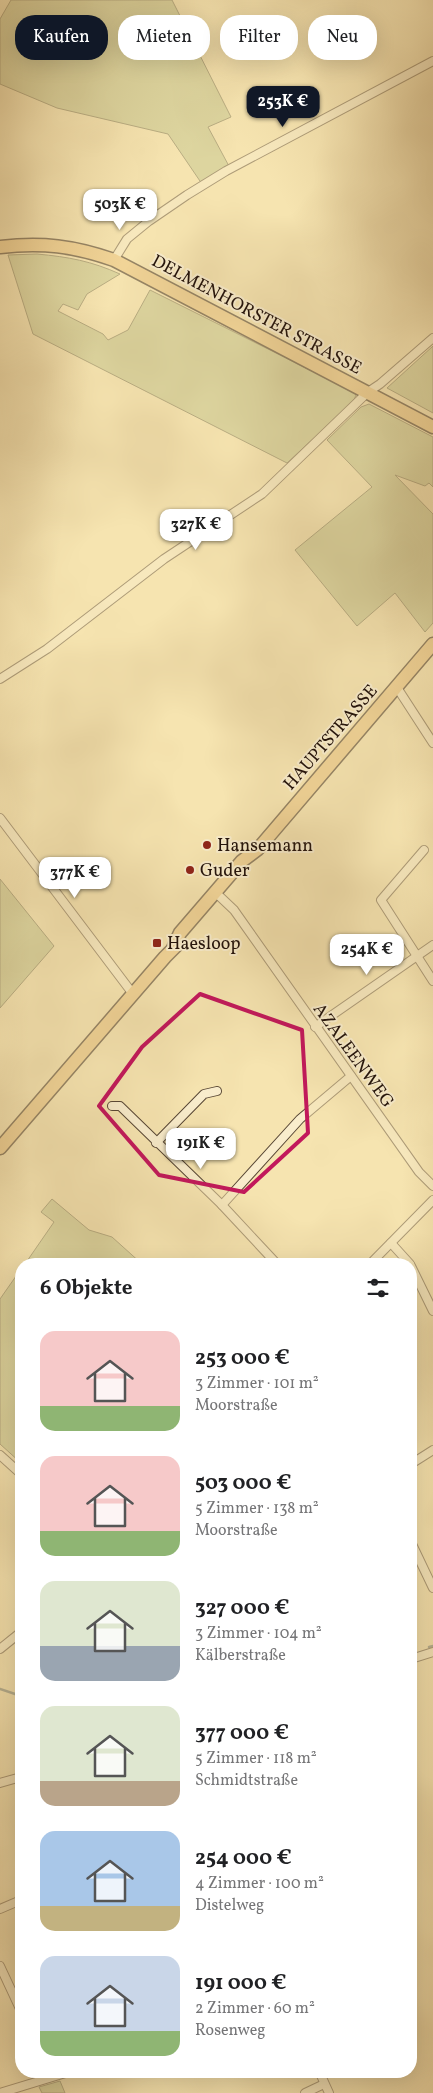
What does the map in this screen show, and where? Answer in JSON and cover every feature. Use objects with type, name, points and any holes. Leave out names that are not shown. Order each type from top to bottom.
[{"type":"main road","name":"DELMENHORSTER STRASSE","points":[[0,247],[34,244],[61,246],[88,251],[114,260],[433,427]]},
{"type":"main road","name":"HAUPTSTRASSE","points":[[0,1148],[174,946],[180,933],[218,895],[242,861],[254,853],[433,644]]},
{"type":"street","points":[[114,260],[127,239],[148,221],[187,195],[226,171],[433,61]]},
{"type":"street","points":[[0,679],[47,649],[164,559],[262,494],[368,392],[380,384],[433,338]]},
{"type":"street","points":[[396,686],[433,743]]},
{"type":"street","points":[[0,818],[133,994]]},
{"type":"street","points":[[424,850],[381,900],[433,981]]},
{"type":"street","name":"AZALEENWEG","points":[[218,895],[234,910],[419,1172],[433,1186]]},
{"type":"street","points":[[315,1027],[433,945]]},
{"type":"street","points":[[222,1205],[300,1119],[352,1076]]},
{"type":"street","points":[[156,1142],[204,1094],[217,1091]]},
{"type":"street","points":[[112,1106],[120,1106],[222,1205],[271,1258]]},
{"type":"street","points":[[376,1258],[433,1200]]},
{"type":"street","points":[[391,1243],[405,1258]]},
{"type":"street","points":[[417,1278],[433,1311]]},
{"type":"street","points":[[417,1460],[433,1450]]},
{"type":"street","points":[[0,1455],[15,1469]]},
{"type":"street","points":[[417,1555],[433,1588]]},
{"type":"street","points":[[0,1649],[15,1637]]},
{"type":"street","points":[[417,1657],[433,1652]]},
{"type":"street","points":[[0,1783],[15,1779]]},
{"type":"street","points":[[0,1909],[15,1903]]},
{"type":"street","points":[[0,1966],[15,1996]]},
{"type":"street","points":[[0,2093],[41,2078]]},
{"type":"street","points":[[322,2078],[329,2093]]},
{"type":"street","points":[[305,2093],[324,2084]]},
{"type":"highlighted area","points":[[200,994],[302,1030],[308,1133],[244,1192],[159,1175],[99,1106],[142,1047]]},
{"type":"green space","points":[[11,0],[172,0],[180,15],[118,15],[118,60],[202,60],[231,117],[208,127],[230,168],[202,184],[168,134],[57,108],[0,84],[0,19]]},
{"type":"green space","points":[[37,254],[80,260],[120,274],[87,294],[78,310],[63,304],[58,311],[103,334],[108,340],[128,330],[150,290],[354,392],[356,395],[353,402],[287,463],[33,334],[8,255]]},
{"type":"green space","points":[[433,346],[433,413],[387,388]]},
{"type":"green space","points":[[369,404],[433,437],[433,487],[429,483],[425,486],[395,475],[433,514],[433,623],[425,632],[395,593],[357,626],[295,550],[372,487],[327,440],[361,407]]},
{"type":"green space","points":[[0,879],[54,946],[0,1008]]},
{"type":"green space","points":[[52,1199],[89,1230],[112,1237],[135,1258],[29,1258],[54,1222],[41,1212]]},
{"type":"green space","points":[[15,1278],[15,1458],[0,1444],[0,1299]]},
{"type":"green space","points":[[60,2081],[65,2093],[42,2093],[39,2087]]},
{"type":"waterway","points":[[429,1647],[433,1646]]},
{"type":"waterway","points":[[0,1689],[15,1694]]},
{"type":"place","name":"Hansemann","points":[[207,845]]},
{"type":"place","name":"Guder","points":[[190,870]]},
{"type":"place","name":"Haesloop","points":[[157,943]]}]
